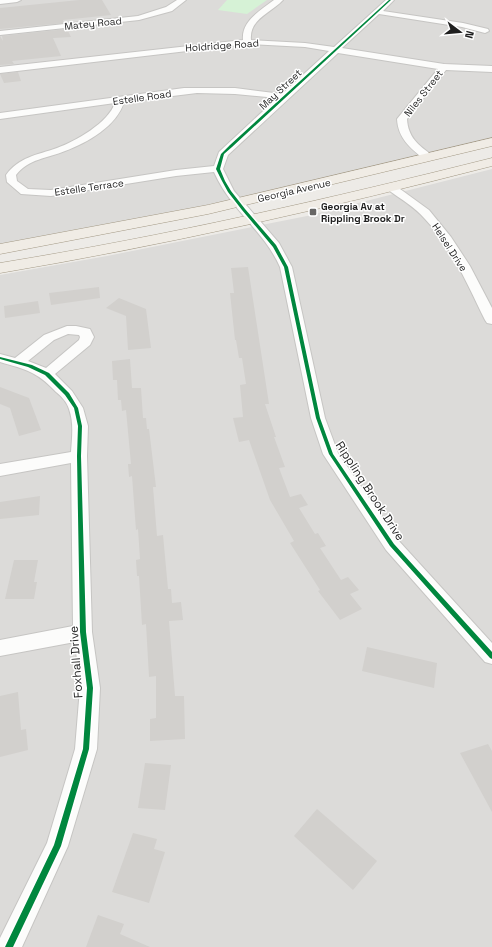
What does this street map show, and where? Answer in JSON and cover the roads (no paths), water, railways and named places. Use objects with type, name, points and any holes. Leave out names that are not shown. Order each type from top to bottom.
[{"type":"main road","name":"Georgia Avenue","points":[[0,249],[92,233],[237,203],[492,142]]},
{"type":"main road","name":"Georgia Avenue","points":[[0,268],[149,241],[252,220],[392,188],[492,162]]},
{"type":"street","points":[[0,2],[17,0]]},
{"type":"street","name":"Matey Road","points":[[0,33],[139,18],[170,9],[182,0]]},
{"type":"street","points":[[247,42],[245,34],[247,27],[254,19],[279,0]]},
{"type":"street","name":"May Street","points":[[218,169],[223,154],[231,146],[390,0]]},
{"type":"street","points":[[377,12],[463,25],[485,31]]},
{"type":"street","name":"Holdridge Road","points":[[0,70],[247,42],[304,45],[444,67],[492,70]]},
{"type":"street","name":"Niles Street","points":[[428,157],[411,144],[402,129],[402,119],[444,67]]},
{"type":"street","name":"Estelle Road","points":[[0,116],[120,101],[184,91],[211,89],[243,90],[285,97]]},
{"type":"street","name":"Estelle Terrace","points":[[120,101],[120,105],[115,115],[103,125],[64,148],[26,161],[15,167],[10,175],[12,182],[25,192],[70,191],[176,173],[218,169]]},
{"type":"street","points":[[218,169],[224,184],[237,203]]},
{"type":"street","name":"Helsel Drive","points":[[392,188],[428,214],[440,228],[464,266],[492,320]]},
{"type":"street","name":"Rippling Brook Drive","points":[[237,203],[275,246],[286,268],[318,418],[331,454],[392,545],[492,656]]},
{"type":"street","points":[[9,360],[60,331],[73,329],[85,332],[87,337],[85,342],[46,374]]},
{"type":"street","name":"Foxhall Drive","points":[[8,947],[57,846],[86,749],[90,688],[83,632],[79,456],[80,426],[76,408],[67,394],[46,374],[9,360]]},
{"type":"street","points":[[0,470],[79,456]]},
{"type":"street","points":[[0,648],[83,632]]},
{"type":"place","name":"Georgia Av at Rippling Brook Dr","points":[[313,212]]}]
